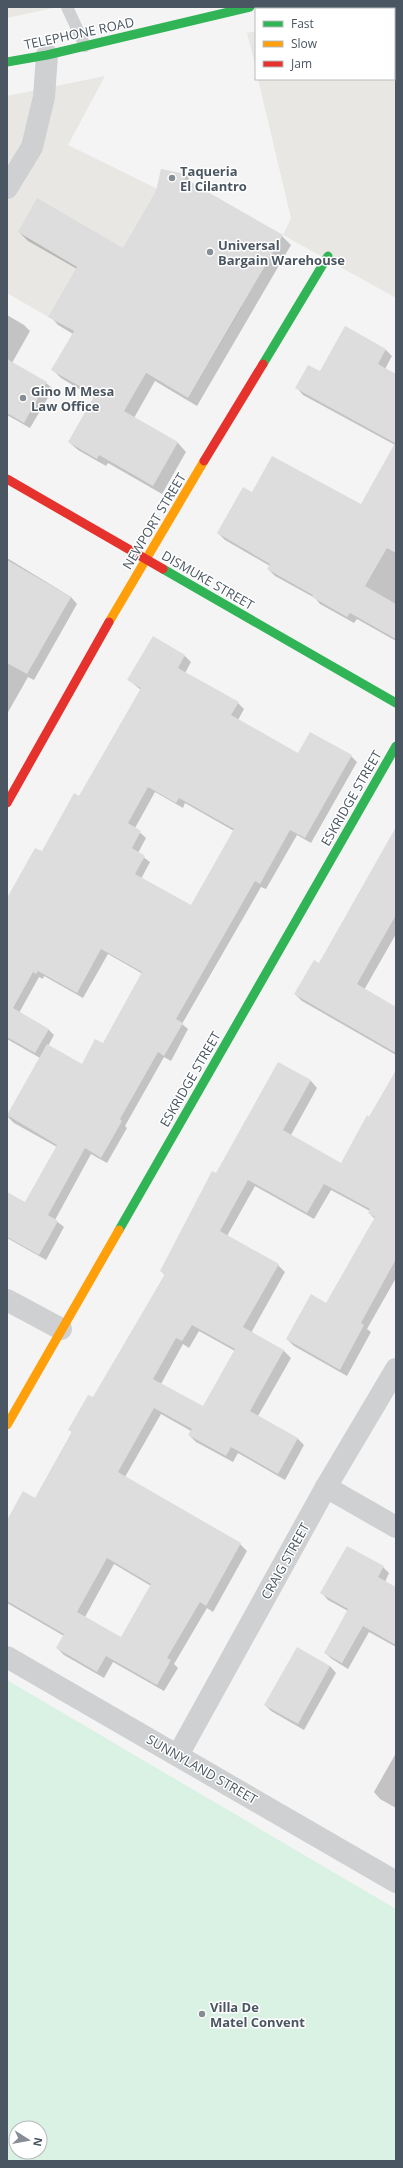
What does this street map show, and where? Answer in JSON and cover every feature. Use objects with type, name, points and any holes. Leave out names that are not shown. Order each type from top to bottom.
[{"type":"street","name":"TELEPHONE ROAD","points":[[7,62],[47,55],[250,7]]},
{"type":"street","points":[[7,188],[32,147],[44,97],[47,55]]},
{"type":"street","name":"NEWPORT STREET","points":[[7,803],[146,558],[328,256]]},
{"type":"street","name":"DISMUKE STREET","points":[[7,480],[146,558],[396,703]]},
{"type":"street","name":"ESKRIDGE STREET","points":[[7,1425],[396,746]]},
{"type":"street","points":[[7,1300],[61,1329]]},
{"type":"street","name":"CRAIG STREET","points":[[178,1755],[326,1487],[396,1369]]},
{"type":"street","points":[[326,1487],[396,1527]]},
{"type":"street","name":"SUNNYLAND STREET","points":[[7,1657],[396,1882]]},
{"type":"lane","points":[[67,7],[85,46]]},
{"type":"shaded area","points":[[7,7],[58,7],[7,18]]},
{"type":"shaded area","points":[[396,7],[396,298],[283,235],[291,218],[258,80],[395,80],[395,8],[349,8]]},
{"type":"shaded area","points":[[255,31],[255,65],[247,33]]},
{"type":"shaded area","points":[[105,76],[68,145],[184,202],[164,262],[242,307],[188,398],[7,293],[7,96]]},
{"type":"green space","name":"Villa De Matel Convent","points":[[7,1680],[396,1909],[396,2161],[7,2161]]},
{"type":"building","points":[[161,169],[186,174],[185,179],[283,235],[188,398],[146,373],[124,411],[178,442],[153,486],[99,455],[97,459],[68,442],[95,395],[51,370],[74,331],[48,317],[77,267],[18,232],[37,198],[123,248],[156,191]]},
{"type":"building","points":[[345,326],[386,349],[378,364],[396,374],[396,553],[387,548],[365,586],[396,604],[396,639],[350,613],[347,617],[312,597],[313,595],[267,569],[270,564],[217,533],[243,487],[252,492],[272,456],[361,504],[395,443],[295,388],[308,365],[320,371]]},
{"type":"building","name":"Gino M Mesa Law Office","points":[[7,359],[47,382],[24,423],[7,413]]},
{"type":"building","points":[[7,560],[71,597],[27,674],[7,663]]},
{"type":"building","points":[[153,636],[185,655],[178,668],[239,702],[231,715],[298,753],[310,732],[352,755],[305,838],[290,830],[260,884],[255,881],[176,1019],[183,1023],[164,1056],[158,1052],[120,1119],[122,1121],[101,1158],[85,1148],[48,1215],[58,1221],[39,1255],[7,1237],[7,1192],[25,1202],[57,1145],[7,1115],[47,1044],[82,1064],[95,1039],[103,1043],[142,972],[101,949],[77,993],[38,971],[36,974],[33,972],[13,1008],[49,1029],[35,1053],[7,1037],[7,898],[35,848],[42,851],[74,793],[79,796],[141,688],[127,680]],"holes":[[[148,787],[176,803],[179,798],[234,829],[191,905],[135,874],[145,856],[132,848],[141,831],[128,823]]]},
{"type":"building","points":[[396,827],[396,915],[357,984],[396,1007],[396,1053],[294,994],[314,960],[319,963]]},
{"type":"building","points":[[278,1062],[311,1080],[283,1130],[341,1163],[367,1115],[369,1117],[396,1070],[396,1259],[361,1323],[364,1325],[340,1370],[286,1339],[311,1294],[326,1303],[375,1217],[368,1213],[370,1209],[324,1184],[307,1213],[248,1180],[220,1231],[279,1264],[243,1327],[284,1350],[250,1411],[298,1438],[278,1474],[231,1447],[226,1456],[188,1435],[192,1429],[154,1408],[118,1472],[241,1543],[206,1606],[200,1602],[167,1658],[171,1660],[157,1685],[106,1656],[97,1672],[56,1648],[64,1634],[7,1601],[7,1520],[23,1491],[35,1498],[72,1432],[68,1430],[88,1395],[93,1397],[165,1274],[160,1271],[212,1171],[216,1173]],"holes":[[[192,1325],[235,1349],[203,1406],[153,1379],[176,1338],[182,1341]],[[107,1558],[151,1584],[121,1637],[77,1612]]]},
{"type":"building","points":[[347,1546],[384,1566],[378,1577],[396,1587],[396,1645],[363,1626],[342,1663],[324,1653],[348,1609],[320,1593]]},
{"type":"building","points":[[297,1647],[330,1666],[298,1724],[264,1705]]},
{"type":"traffic: fast","points":[[7,62],[47,55],[250,7]]},
{"type":"traffic: fast","points":[[263,364],[328,256]]},
{"type":"traffic: fast","points":[[163,569],[396,703]]},
{"type":"traffic: fast","points":[[119,1230],[396,746]]},
{"type":"traffic: slow","points":[[109,622],[204,461]]},
{"type":"traffic: slow","points":[[7,1425],[119,1230]]},
{"type":"traffic: jam","points":[[204,461],[263,364]]},
{"type":"traffic: jam","points":[[7,479],[163,569]]},
{"type":"traffic: jam","points":[[7,803],[109,622]]},
{"type":"place","name":"Taqueria El Cilantro","points":[[172,178]]},
{"type":"place","name":"Universal Bargain Warehouse","points":[[210,252]]},
{"type":"place","name":"Gino M Mesa Law Office","points":[[23,398]]},
{"type":"place","name":"Villa De Matel Convent","points":[[202,2014]]}]
